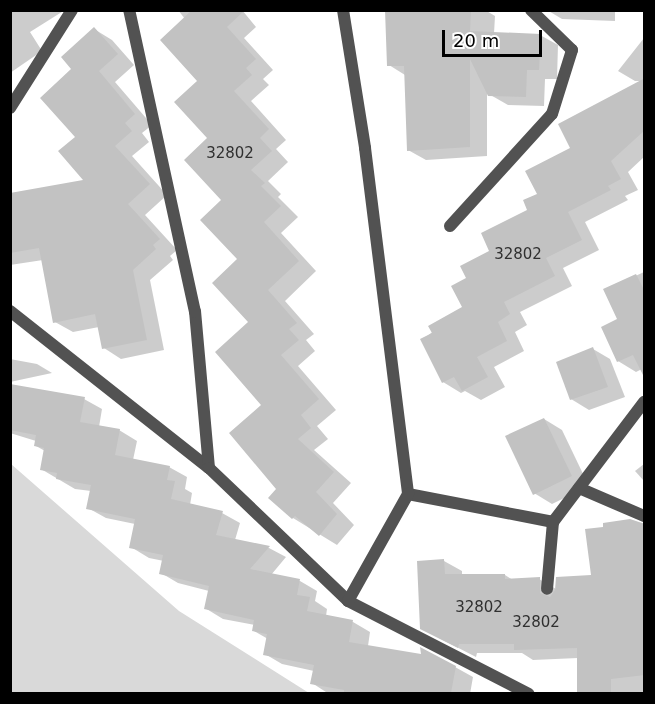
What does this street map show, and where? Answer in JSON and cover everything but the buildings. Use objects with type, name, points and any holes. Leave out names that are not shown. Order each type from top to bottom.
[{"type":"lane","points":[[10,108],[72,10]]},
{"type":"lane","points":[[129,10],[195,312],[209,468]]},
{"type":"lane","points":[[343,10],[365,148],[408,494],[348,601]]},
{"type":"lane","points":[[450,226],[552,114],[572,50],[531,10]]},
{"type":"lane","points":[[10,311],[209,468],[348,601],[529,693]]},
{"type":"lane","points":[[547,589],[553,522],[645,402]]},
{"type":"lane","points":[[579,488],[645,516]]},
{"type":"lane","points":[[408,494],[553,522]]},
{"type":"shaded area","points":[[11,464],[179,611],[309,693],[11,693]]}]
